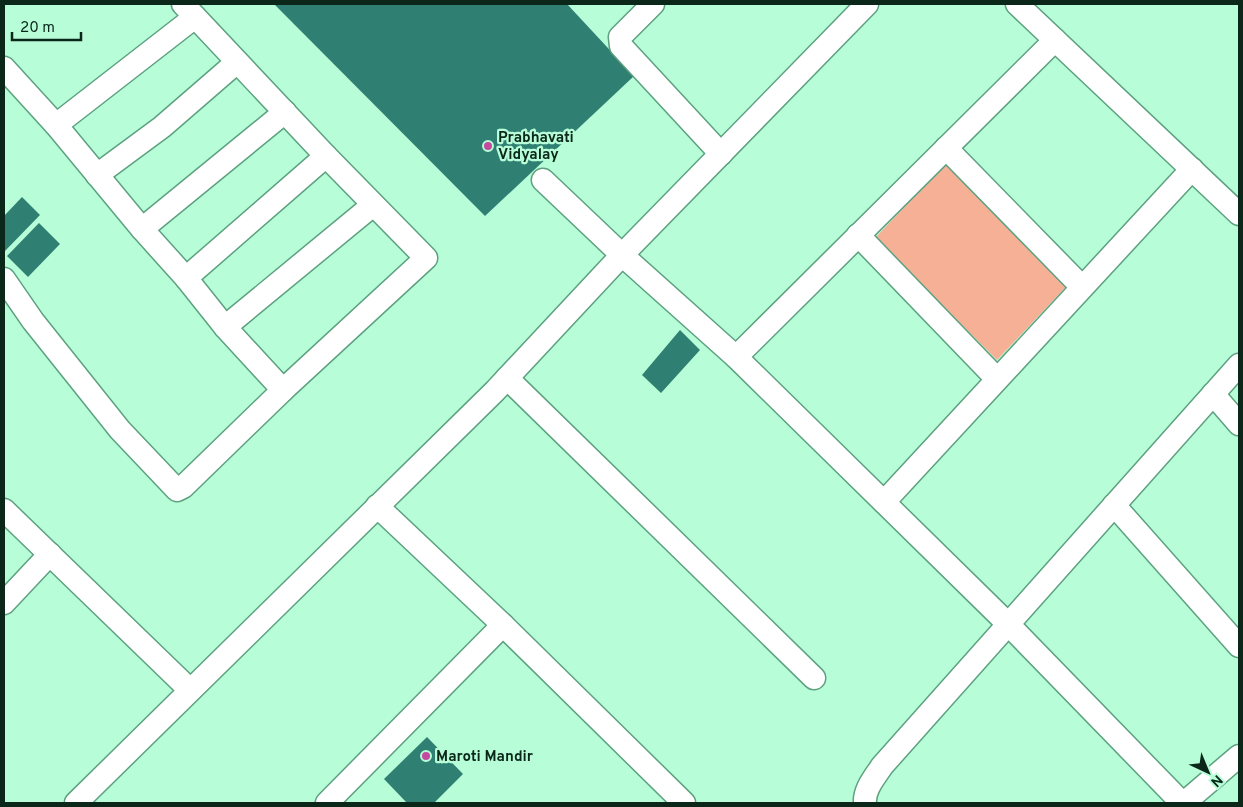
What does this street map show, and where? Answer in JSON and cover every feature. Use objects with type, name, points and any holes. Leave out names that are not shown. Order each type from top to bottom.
[{"type":"street","points":[[653,4],[620,37],[621,46],[721,154]]},
{"type":"street","points":[[76,803],[506,378],[622,255],[867,4]]},
{"type":"street","points":[[1017,4],[1239,214]]},
{"type":"street","points":[[4,279],[33,321],[120,430],[178,490],[426,258],[326,156],[189,10],[56,124]]},
{"type":"street","points":[[736,357],[1055,40]]},
{"type":"street","points":[[97,175],[162,127],[237,62]]},
{"type":"street","points":[[4,68],[56,124],[225,327],[283,390]]},
{"type":"street","points":[[142,229],[285,112]]},
{"type":"street","points":[[946,148],[1082,287]]},
{"type":"street","points":[[186,278],[326,156]]},
{"type":"street","points":[[884,502],[1192,169]]},
{"type":"street","points":[[544,180],[622,255],[736,357],[1008,624],[1183,803],[1239,756]]},
{"type":"street","points":[[225,327],[373,205]]},
{"type":"street","points":[[858,236],[997,379]]},
{"type":"street","points":[[865,803],[865,796],[869,786],[882,766],[1239,365]]},
{"type":"street","points":[[506,378],[644,510],[683,551],[814,678]]},
{"type":"street","points":[[1213,394],[1239,424]]},
{"type":"street","points":[[1114,505],[1239,646]]},
{"type":"street","points":[[377,506],[684,803]]},
{"type":"street","points":[[4,510],[190,690]]},
{"type":"street","points":[[4,603],[50,554]]},
{"type":"street","points":[[327,803],[503,626]]},
{"type":"shaded area","points":[[947,162],[1066,287],[997,360],[875,238]]},
{"type":"building","name":"Prabhavati Vidyalay","points":[[274,4],[567,4],[634,76],[485,216]]},
{"type":"building","points":[[22,197],[40,215],[4,252],[4,216]]},
{"type":"building","points":[[39,223],[60,244],[28,277],[7,256]]},
{"type":"building","points":[[680,330],[700,350],[661,393],[642,375]]},
{"type":"building","name":"Maroti Mandir","points":[[427,737],[463,774],[434,803],[407,803],[384,779]]},
{"type":"place","name":"Prabhavati Vidyalay","points":[[488,146]]},
{"type":"place","name":"Maroti Mandir","points":[[426,756]]}]
